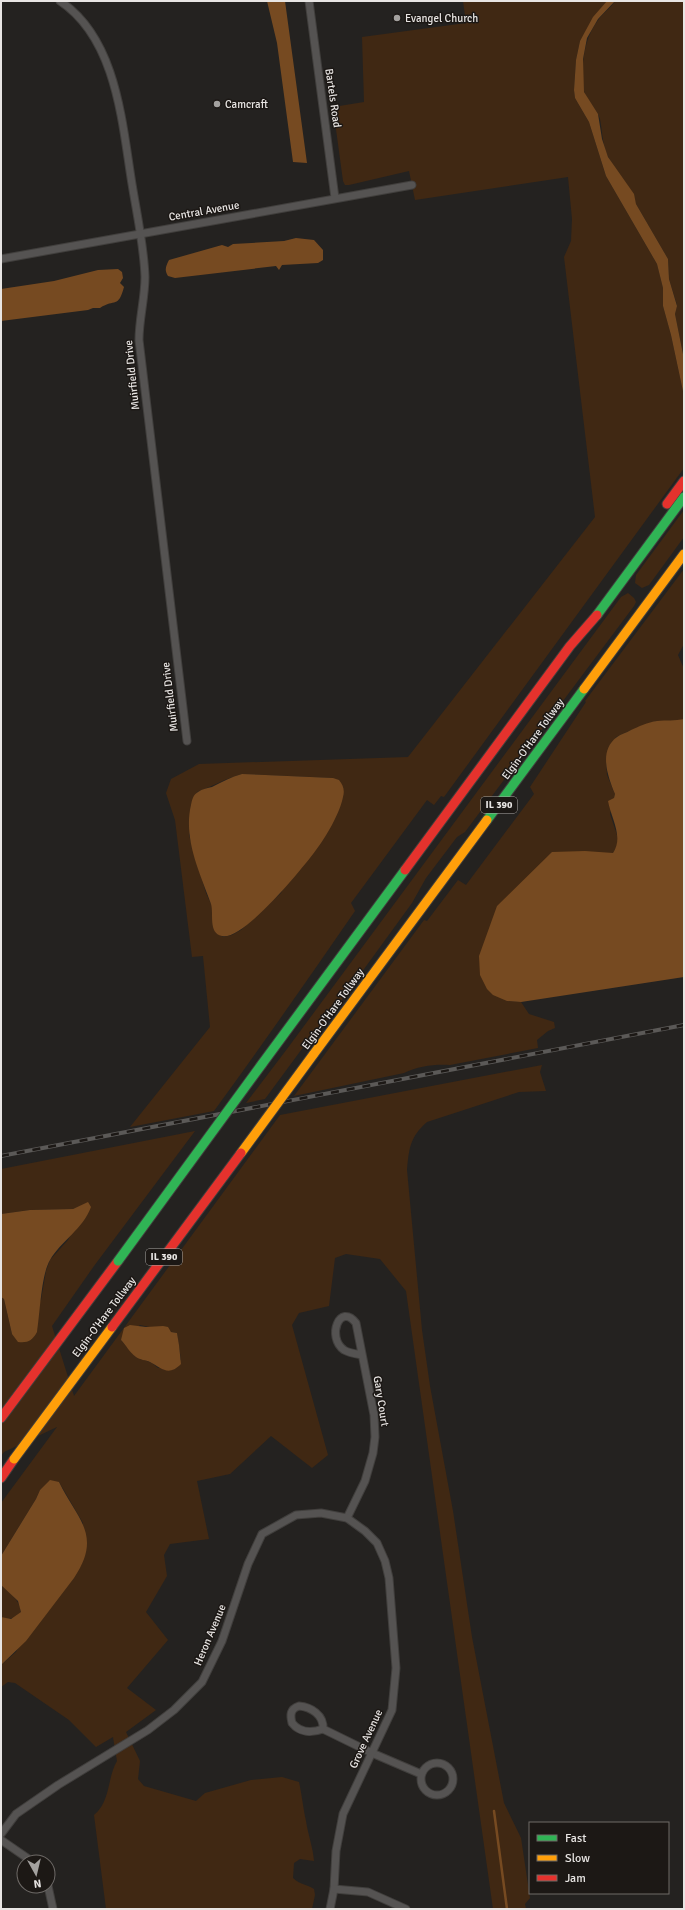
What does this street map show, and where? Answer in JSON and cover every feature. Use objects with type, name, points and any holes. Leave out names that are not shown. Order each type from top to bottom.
[{"type":"highway","points":[[570,646],[582,624],[684,481]]},
{"type":"highway","points":[[570,646],[587,628],[684,497]]},
{"type":"highway","name":"Elgin-O'Hare Tollway","points":[[1,1478],[684,554]]},
{"type":"highway","name":"Elgin-O'Hare Tollway","points":[[1,1418],[570,646]]},
{"type":"highway","points":[[1,1403],[30,1368],[100,1274],[118,1261]]},
{"type":"street","name":"Muirfield Drive","points":[[60,1],[80,20],[93,37],[108,64],[114,83],[122,126],[140,234],[145,288],[138,340],[187,741]]},
{"type":"street","name":"Bartels Road","points":[[309,1],[336,198]]},
{"type":"street","name":"Central Avenue","points":[[1,259],[412,185]]},
{"type":"street","name":"Gary Court","points":[[347,1518],[365,1481],[373,1453],[375,1437],[374,1415],[356,1323],[348,1317],[340,1319],[337,1322],[335,1329],[339,1345],[345,1350],[362,1355]]},
{"type":"street","name":"Heron Avenue","points":[[1,1834],[16,1814],[58,1785],[148,1730],[174,1710],[202,1682],[222,1641],[248,1564],[262,1534],[296,1515],[321,1513],[347,1518]]},
{"type":"street","name":"Grove Avenue","points":[[330,1909],[334,1889],[336,1851],[343,1814],[392,1710],[396,1668],[389,1578],[385,1561],[378,1543],[347,1518]]},
{"type":"street","points":[[323,1729],[321,1718],[313,1710],[299,1706],[292,1710],[291,1719],[295,1727],[302,1731],[310,1732],[323,1729],[372,1753],[421,1774]]},
{"type":"street","points":[[432,1764],[442,1764],[446,1766],[452,1775],[451,1785],[444,1792],[434,1794],[429,1792],[422,1785],[421,1774],[427,1766],[432,1764]]},
{"type":"street","points":[[1,1840],[21,1854]]},
{"type":"street","points":[[334,1889],[368,1892],[406,1909]]},
{"type":"street","points":[[50,1894],[53,1909]]},
{"type":"shaded area","points":[[267,1],[285,1],[307,163],[293,162],[277,43]]},
{"type":"shaded area","points":[[463,1],[607,1],[580,41],[576,60],[574,90],[575,98],[589,122],[606,176],[657,264],[663,288],[663,306],[671,335],[684,396],[684,468],[444,797],[441,796],[434,805],[427,800],[351,903],[355,911],[214,1111],[130,1127],[210,1027],[203,956],[192,957],[175,820],[166,793],[171,779],[199,764],[408,757],[595,517],[564,257],[571,241],[572,219],[568,177],[415,200],[409,171],[349,185],[345,185],[343,181],[333,107],[364,102],[362,37],[466,23]],"holes":[[[242,774],[333,778],[281,893],[241,930],[232,935],[223,937],[213,927],[212,906],[206,893],[189,835],[197,792]]]},
{"type":"shaded area","points":[[607,1],[615,1],[598,19],[587,38],[583,59],[584,92],[598,114],[602,139],[608,157],[634,194],[636,204],[668,259],[669,279],[677,306],[675,314],[684,359],[684,396],[671,335],[663,306],[663,288],[657,264],[606,176],[589,122],[575,98],[574,90],[576,60],[580,41],[593,17]]},
{"type":"shaded area","points":[[615,1],[684,1],[684,359],[675,314],[677,305],[669,279],[668,259],[636,204],[628,186],[613,166],[607,155],[600,119],[586,98],[584,91],[583,62],[584,53],[590,34],[594,26]]},
{"type":"shaded area","points":[[296,238],[314,240],[323,250],[323,260],[318,263],[282,265],[279,270],[276,266],[175,278],[168,276],[166,272],[166,266],[169,260],[222,245],[228,247],[233,244],[284,241]]},
{"type":"shaded area","points":[[118,269],[122,272],[123,278],[120,283],[124,287],[118,301],[100,308],[1,321],[1,289],[54,281],[98,270]]},
{"type":"shaded area","points":[[684,510],[684,537],[649,585],[642,588],[635,583],[636,575]]},
{"type":"shaded area","points":[[684,569],[684,644],[678,655],[684,669],[684,719],[671,722],[656,721],[616,737],[606,762],[607,775],[615,794],[610,814],[618,838],[617,847],[613,853],[604,853],[507,1001],[521,1002],[529,1014],[554,1022],[555,1028],[548,1031],[537,1040],[538,1048],[450,1065],[421,1067],[404,1073],[294,1096],[424,920],[427,921],[458,880],[466,885],[534,794],[530,787],[586,702],[585,701]]},
{"type":"shaded area","points":[[628,593],[636,602],[634,606],[465,832],[457,837],[426,878],[412,903],[319,1031],[307,1042],[265,1099],[246,1103],[621,597]]},
{"type":"shaded area","points":[[684,719],[684,977],[521,1002],[507,1001],[493,995],[487,989],[480,975],[479,956],[497,906],[552,852],[585,851],[613,853],[616,847],[617,834],[608,801],[614,798],[615,794],[606,764],[606,757],[611,743],[620,735],[647,723]]},
{"type":"shaded area","points":[[242,774],[333,778],[339,780],[344,794],[339,810],[328,832],[299,872],[258,916],[232,934],[222,936],[215,931],[213,927],[211,904],[191,843],[189,818],[192,799],[196,793]]},
{"type":"shaded area","points":[[542,1065],[540,1072],[546,1091],[519,1092],[427,1122],[421,1127],[411,1143],[407,1170],[422,1330],[430,1386],[453,1511],[472,1637],[504,1803],[521,1838],[530,1898],[525,1904],[526,1909],[493,1909],[406,1291],[380,1259],[346,1254],[335,1258],[329,1306],[299,1313],[292,1325],[328,1455],[312,1468],[271,1436],[230,1474],[197,1481],[209,1539],[170,1544],[164,1555],[167,1576],[146,1612],[168,1640],[127,1688],[156,1710],[126,1732],[140,1761],[138,1779],[144,1786],[196,1801],[205,1793],[251,1780],[282,1777],[299,1782],[314,1861],[300,1859],[294,1863],[293,1878],[298,1882],[314,1889],[315,1895],[312,1909],[106,1909],[94,1815],[103,1803],[106,1796],[117,1761],[113,1737],[96,1747],[69,1720],[15,1683],[8,1682],[1,1687],[1,1665],[16,1652],[83,1523],[59,1482],[40,1490],[1,1556],[1,1503],[57,1427],[4,1452],[1,1456],[1,1297],[4,1299],[12,1334],[41,1300],[46,1271],[50,1260],[68,1240],[88,1203],[73,1209],[30,1210],[1,1214],[1,1169],[195,1131],[94,1266],[52,1326],[74,1396],[280,1115]],"holes":[[[140,1325],[177,1333],[181,1360],[158,1368],[152,1363],[135,1356],[121,1340]]]},
{"type":"shaded area","points":[[88,1202],[91,1207],[83,1222],[55,1253],[47,1267],[43,1285],[37,1332],[29,1341],[18,1342],[12,1334],[4,1299],[1,1297],[1,1214],[30,1210],[73,1209]]},
{"type":"shaded area","points":[[130,1325],[146,1327],[163,1326],[168,1327],[171,1332],[177,1333],[181,1364],[169,1371],[136,1357],[121,1340],[124,1328]]},
{"type":"shaded area","points":[[50,1480],[59,1482],[79,1517],[87,1538],[86,1550],[82,1563],[74,1578],[26,1641],[1,1665],[1,1617],[11,1619],[21,1612],[18,1601],[1,1585],[1,1556],[40,1490]]},
{"type":"shaded area","points":[[1,1585],[19,1604],[21,1612],[12,1618],[7,1619],[1,1617]]},
{"type":"waterway","points":[[494,1811],[507,1909]]},
{"type":"railway","points":[[1,1156],[684,1025]]},
{"type":"traffic: fast","points":[[597,615],[684,497]]},
{"type":"traffic: fast","points":[[487,820],[584,689]]},
{"type":"traffic: fast","points":[[262,1064],[405,870]]},
{"type":"traffic: fast","points":[[118,1261],[262,1064]]},
{"type":"traffic: slow","points":[[584,689],[684,554]]},
{"type":"traffic: slow","points":[[313,1055],[487,820]]},
{"type":"traffic: slow","points":[[241,1153],[313,1055]]},
{"type":"traffic: slow","points":[[14,1459],[112,1327]]},
{"type":"traffic: jam","points":[[667,504],[684,481]]},
{"type":"traffic: jam","points":[[405,870],[570,646],[597,615]]},
{"type":"traffic: jam","points":[[112,1327],[241,1153]]},
{"type":"traffic: jam","points":[[1,1418],[118,1261]]},
{"type":"traffic: jam","points":[[1,1478],[14,1459]]},
{"type":"place","name":"Evangel Church","points":[[397,18]]},
{"type":"place","name":"Camcraft","points":[[217,104]]}]
